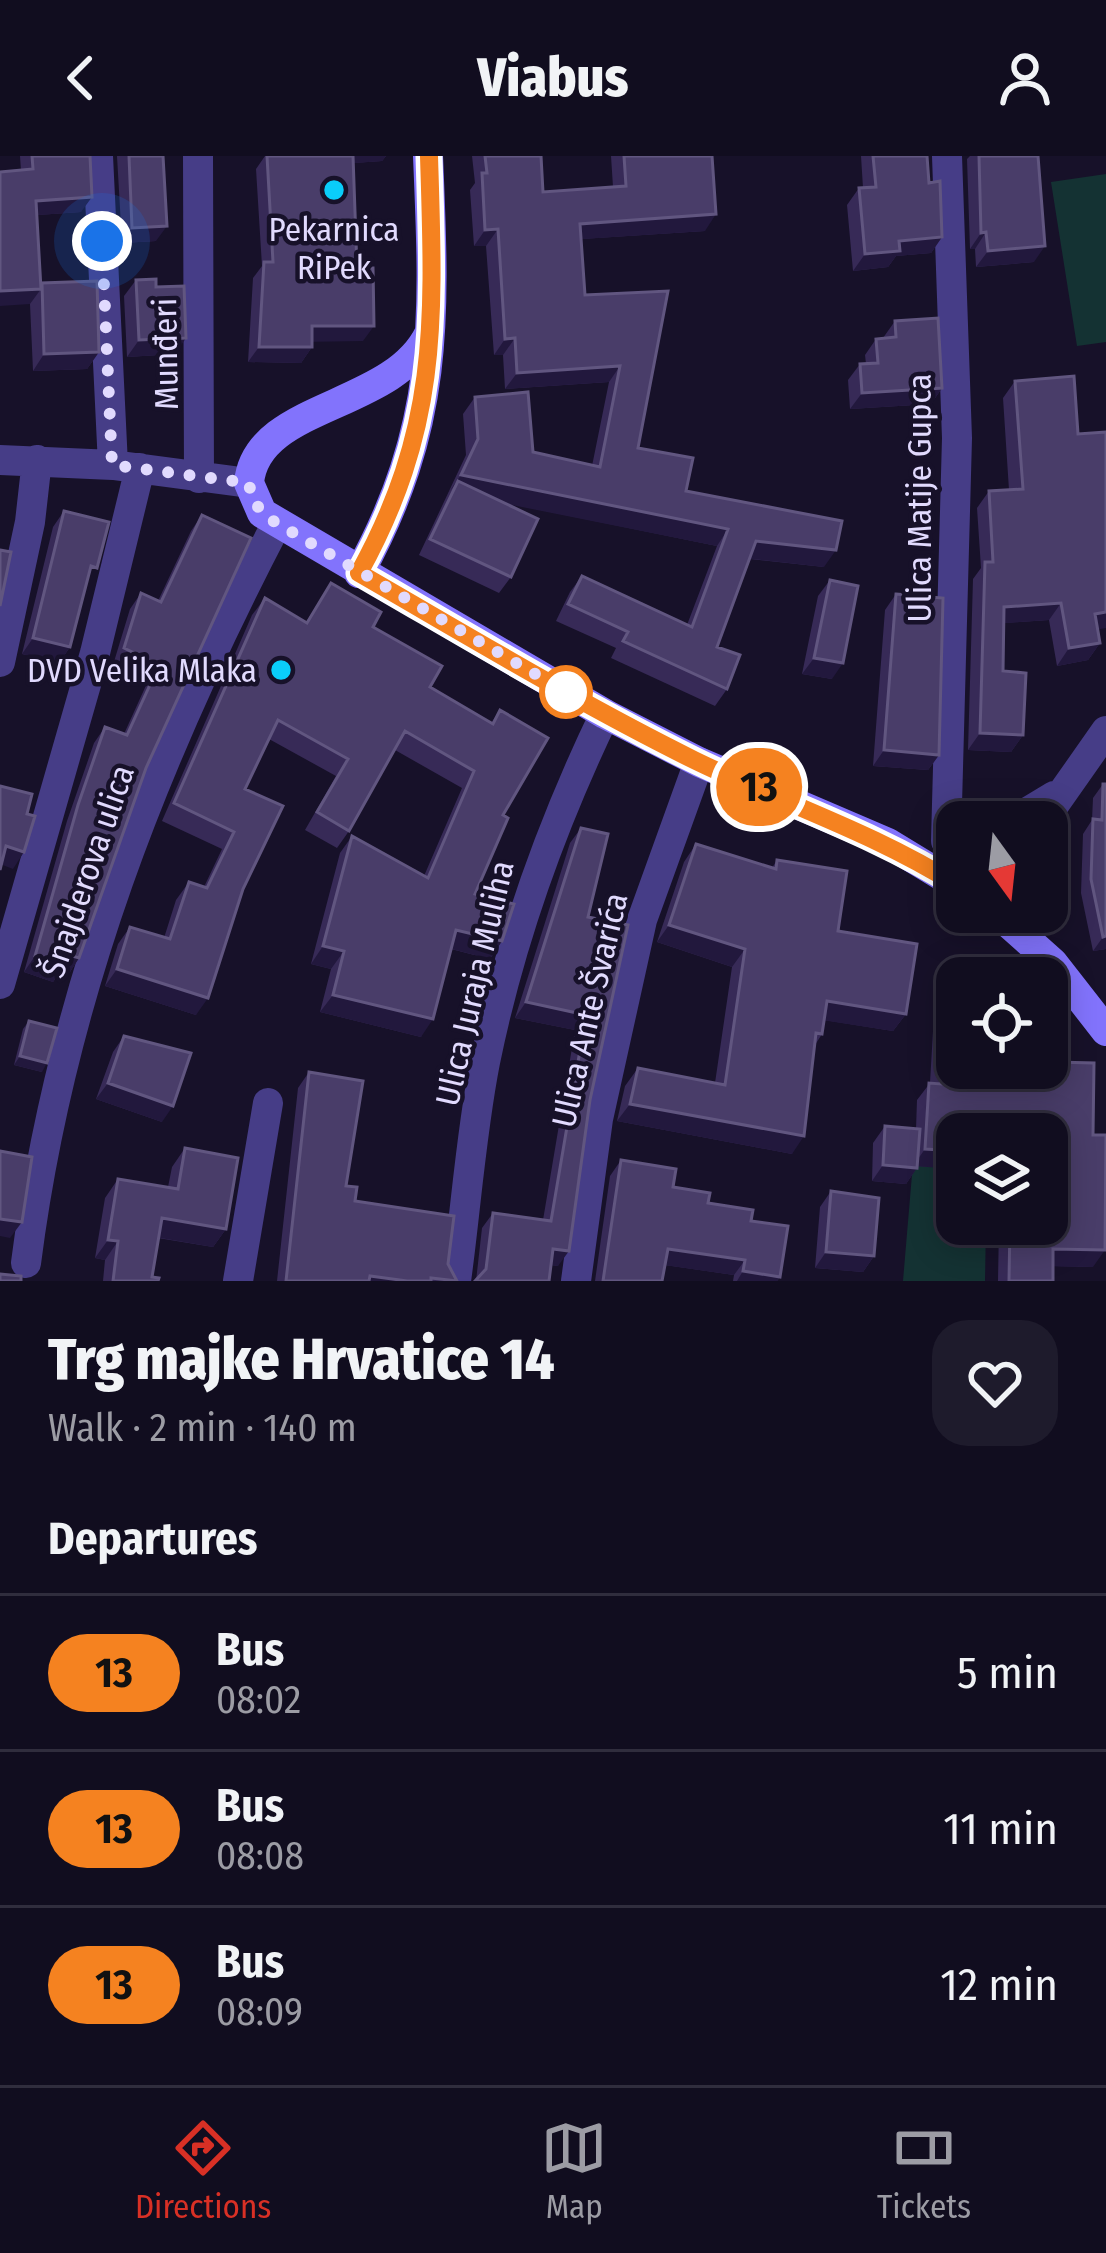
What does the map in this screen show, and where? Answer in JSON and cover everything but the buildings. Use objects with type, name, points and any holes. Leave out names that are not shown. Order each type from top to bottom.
[{"type":"main road","points":[[359,573],[410,468],[424,398],[429,334],[428,156]]},
{"type":"main road","points":[[429,334],[399,375],[281,432],[256,460],[249,483],[256,507],[359,573],[605,714],[699,762],[888,843],[936,872]]},
{"type":"main road","points":[[1033,933],[1101,1023]]},
{"type":"street","points":[[0,984],[95,653],[126,466],[98,156]]},
{"type":"street","name":"Munđeri","points":[[198,156],[199,478]]},
{"type":"street","name":"Ulica Matije Gupca","points":[[947,156],[958,438],[952,801]]},
{"type":"street","points":[[0,460],[126,466],[249,483]]},
{"type":"street","points":[[0,662],[30,522],[37,460]]},
{"type":"street","name":"Šnajderova ulica","points":[[26,1263],[39,1158],[104,920],[187,700],[277,523]]},
{"type":"street","name":"Ulica Juraja Muliha","points":[[456,1281],[484,1066],[499,1004],[544,846],[605,714]]},
{"type":"street","points":[[1054,801],[1106,731]]},
{"type":"street","name":"Ulica Ante Švarića","points":[[576,1281],[598,1119],[642,920],[699,762]]},
{"type":"street","points":[[1046,801],[1059,793]]},
{"type":"street","points":[[888,843],[936,841]]},
{"type":"street","points":[[238,1281],[268,1102]]},
{"type":"green space","points":[[1106,174],[1106,342],[1077,346],[1051,182]]},
{"type":"green space","points":[[915,1139],[936,1154],[936,1245],[986,1245],[985,1281],[903,1281]]},
{"type":"bus line","name":"13","points":[[429,156],[432,308],[419,432],[392,513],[359,573],[605,714],[699,762],[888,843],[936,872]]},
{"type":"place","name":"Pekarnica RiPek","points":[[334,190]]},
{"type":"place","name":"DVD Velika Mlaka","points":[[281,670]]},
{"type":"route","points":[[102,241],[112,465],[249,483],[252,500],[268,518],[566,692]]}]
